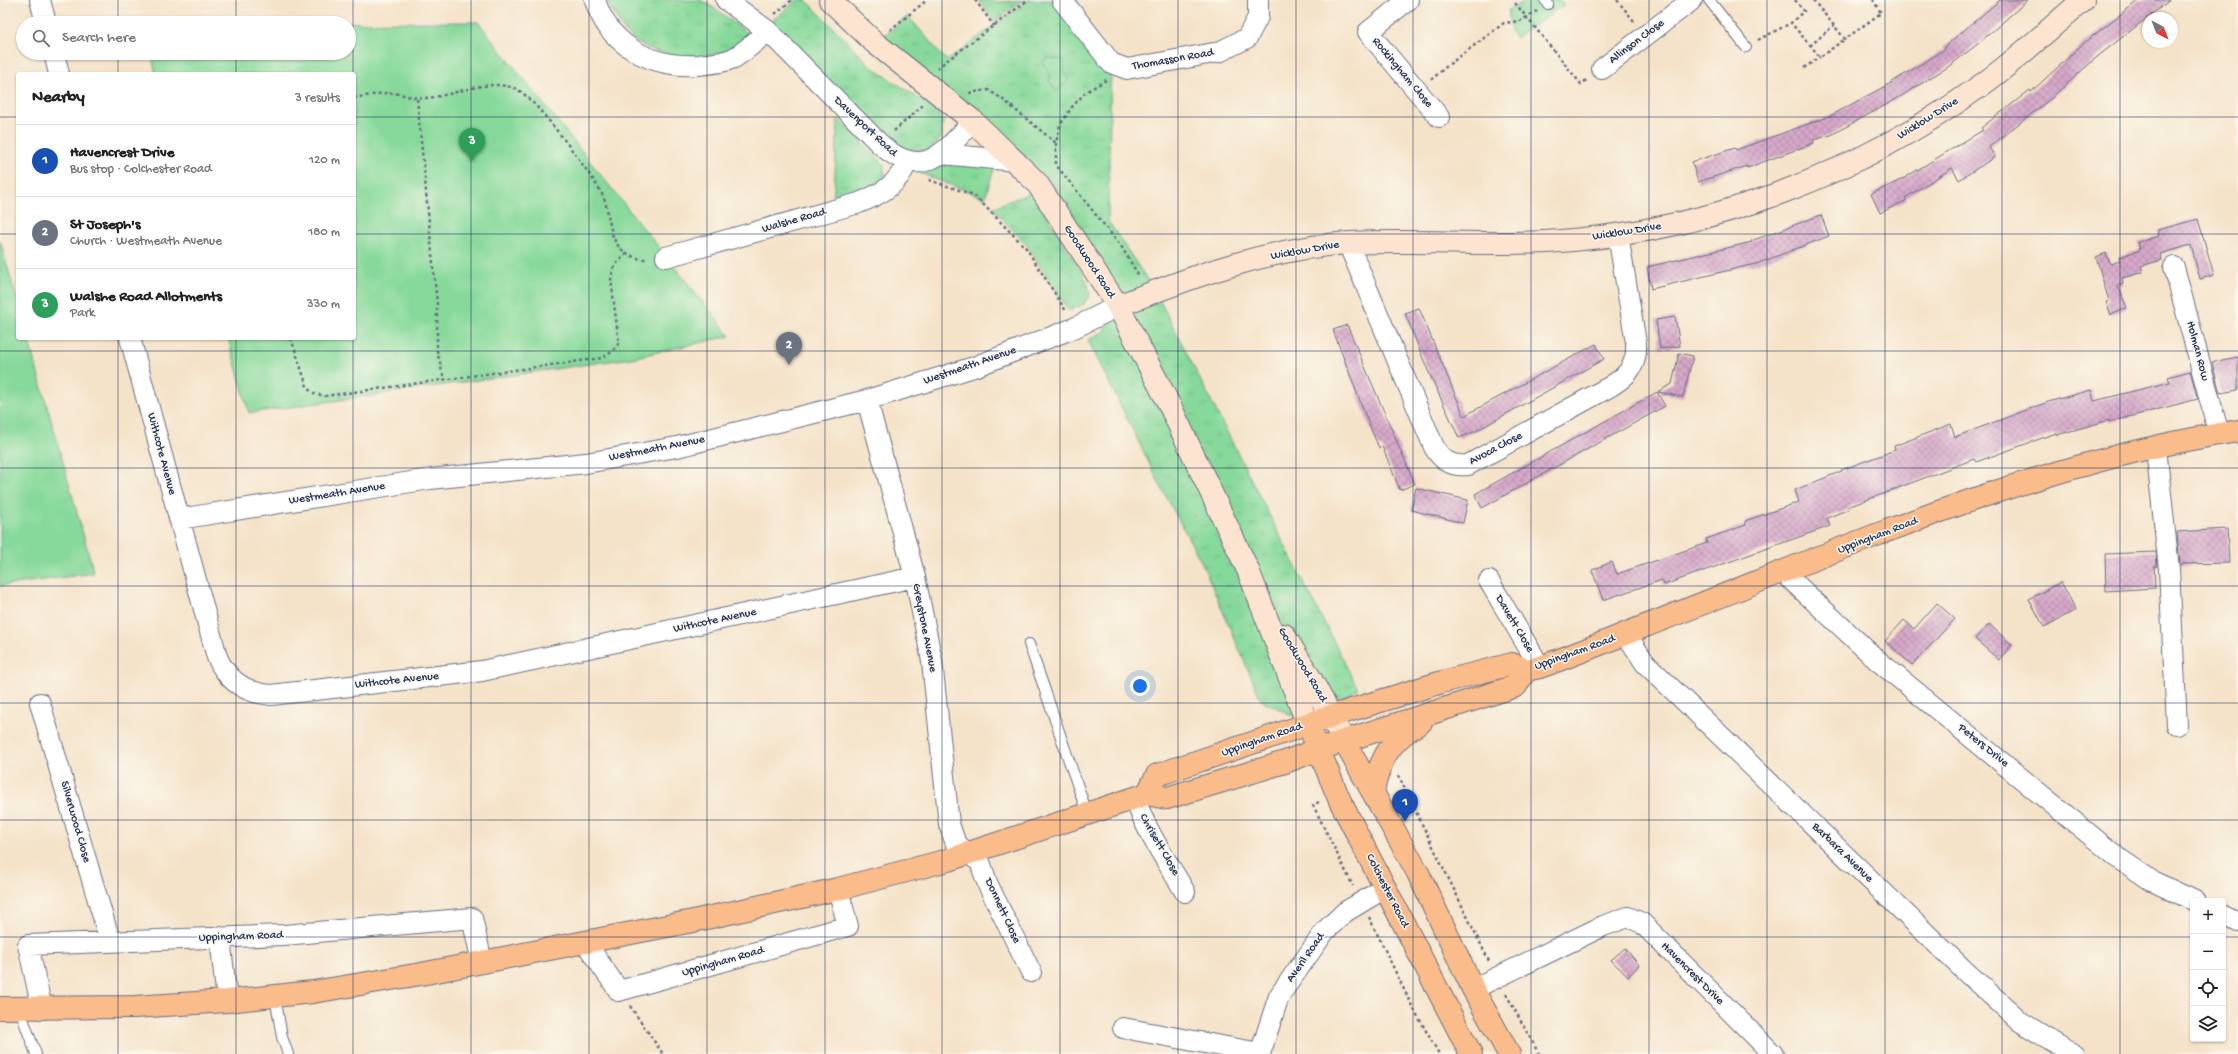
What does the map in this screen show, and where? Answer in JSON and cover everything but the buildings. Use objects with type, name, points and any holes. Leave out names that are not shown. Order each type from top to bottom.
[{"type":"highway","name":"Uppingham Road","points":[[9,1008],[42,1009],[134,1007],[227,1002],[360,985],[766,906],[838,889],[968,854],[1141,796],[1167,798],[1285,762],[1318,749],[1438,712],[1516,686],[1533,669],[1900,527],[2026,482],[2156,448],[2229,433]]},
{"type":"highway","name":"Uppingham Road","points":[[1141,796],[1157,775],[1332,716],[1442,682],[1512,664],[1533,669]]},
{"type":"highway","points":[[1373,792],[1377,773],[1388,749],[1415,726],[1438,712]]},
{"type":"highway","name":"Colchester Road","points":[[1308,725],[1340,802],[1386,888],[1445,1008],[1471,1054]]},
{"type":"highway","points":[[1344,741],[1418,873],[1473,989],[1509,1054]]},
{"type":"street","points":[[40,0],[44,16]]},
{"type":"street","points":[[595,0],[604,20],[622,41],[633,51],[644,57],[677,66],[710,64],[733,58],[768,31]]},
{"type":"street","name":"Davenport Road","points":[[726,0],[768,31],[880,144],[905,167],[942,154],[973,121]]},
{"type":"street","name":"Goodwood Road","points":[[830,0],[874,43],[973,121],[1037,183],[1118,306],[1169,404],[1224,515],[1257,591],[1308,725]]},
{"type":"street","name":"Thomasson Road","points":[[1062,0],[1111,63],[1127,69],[1219,52],[1247,38],[1258,17],[1258,0]]},
{"type":"street","name":"Rockingham Close","points":[[1408,0],[1368,32],[1439,118]]},
{"type":"street","name":"Allinson Close","points":[[1602,69],[1692,0]]},
{"type":"street","name":"Wicklow Drive","points":[[1118,306],[1252,260],[1300,250],[1348,243],[1530,243],[1618,234],[1691,220],[1767,198],[1812,181],[1880,148],[1946,110],[1986,82],[2082,0]]},
{"type":"street","points":[[56,60],[59,72]]},
{"type":"street","points":[[942,154],[1016,161]]},
{"type":"street","name":"Walshe Road","points":[[666,257],[859,203],[878,195],[892,186],[905,167]]},
{"type":"street","name":"Avoca Close","points":[[1348,243],[1434,447],[1444,460],[1460,466],[1468,465],[1616,383],[1628,373],[1636,359],[1636,343],[1618,234]]},
{"type":"street","name":"Holman Row","points":[[2174,268],[2229,433]]},
{"type":"street","name":"Westmeath Avenue","points":[[179,519],[430,479],[586,463],[677,447],[867,400],[974,367],[1074,328],[1118,306]]},
{"type":"street","name":"Withcote Avenue","points":[[131,340],[221,666],[228,675],[243,688],[266,695],[482,671],[915,577]]},
{"type":"street","name":"Greystone Avenue","points":[[867,400],[915,577],[932,661],[948,817],[956,844],[968,854]]},
{"type":"street","points":[[2156,448],[2169,569],[2177,725]]},
{"type":"street","name":"Peters Drive","points":[[1784,573],[1877,660],[2116,856],[2152,880],[2190,899]]},
{"type":"street","name":"Davett Close","points":[[1489,581],[1533,669]]},
{"type":"street","name":"Goodwood Road","points":[[1257,591],[1332,716],[1344,741]]},
{"type":"street","name":"Barbara Avenue","points":[[1626,634],[1645,663],[1972,978],[2022,1022],[2073,1054]]},
{"type":"street","name":"Silverwood Close","points":[[40,703],[110,941]]},
{"type":"street","name":"Chrisett Close","points":[[1141,796],[1140,815],[1152,838],[1185,892]]},
{"type":"street","name":"Donnett Close","points":[[968,854],[980,862],[988,885],[1031,972]]},
{"type":"street","name":"Averil Road","points":[[1260,1054],[1279,996],[1324,931],[1360,901],[1386,888]]},
{"type":"street","name":"Uppingham Road","points":[[619,991],[848,926],[838,889]]},
{"type":"street","points":[[2226,916],[2238,922]]},
{"type":"street","name":"Havencrest Drive","points":[[1473,989],[1603,926],[1628,917],[1642,923],[1772,1054]]},
{"type":"street","name":"Uppingham Road","points":[[42,1009],[28,945],[284,935],[472,918],[482,962]]},
{"type":"street","points":[[220,938],[227,1002]]},
{"type":"street","points":[[585,942],[619,991]]},
{"type":"street","points":[[1123,1028],[1260,1054]]},
{"type":"lane","points":[[1709,0],[1746,47]]},
{"type":"lane","points":[[1029,644],[1087,813]]},
{"type":"lane","points":[[275,996],[282,1037],[288,1054]]},
{"type":"lane","points":[[9,1008],[36,1054]]},
{"type":"path","points":[[874,43],[926,0]]},
{"type":"path","points":[[975,0],[994,26]]},
{"type":"path","points":[[920,79],[947,62],[1028,0]]},
{"type":"path","points":[[1617,0],[1645,36]]},
{"type":"path","points":[[1746,47],[1791,23],[1804,11],[1795,0]]},
{"type":"path","points":[[1813,0],[1845,39]]},
{"type":"path","points":[[1804,68],[1881,13],[1873,0]]},
{"type":"path","points":[[1435,77],[1504,23],[1520,21],[1546,2]]},
{"type":"path","points":[[1515,3],[1581,84],[1602,69]]},
{"type":"path","points":[[1791,23],[1820,57]]},
{"type":"path","points":[[1810,46],[1834,24]]},
{"type":"path","points":[[1127,69],[1086,92],[1072,107],[1060,125],[1056,143],[1056,165],[1121,246],[1150,294]]},
{"type":"path","points":[[356,98],[399,93],[417,99],[490,86],[506,87],[518,90],[528,97],[593,180],[609,213],[615,241],[626,254],[644,259],[666,257]]},
{"type":"path","points":[[963,90],[968,93],[988,90],[1002,98],[1056,143]]},
{"type":"path","points":[[880,144],[937,93]]},
{"type":"path","points":[[417,99],[437,304],[437,351],[444,379]]},
{"type":"path","points":[[905,167],[974,195],[1026,248],[1063,305],[1074,328]]},
{"type":"path","points":[[292,340],[304,382],[308,389],[315,394],[325,396],[602,358],[612,352],[619,343],[619,330],[611,279],[614,266],[626,254]]},
{"type":"path","points":[[1395,769],[1497,977],[1539,1054]]},
{"type":"path","points":[[1324,801],[1313,805],[1412,1006],[1439,1054]]},
{"type":"path","points":[[619,991],[663,1054]]},
{"type":"green space","points":[[606,0],[701,0],[749,34],[746,40],[740,45],[707,56],[694,57],[667,54],[642,45],[632,38],[621,25]]},
{"type":"green space","points":[[797,0],[806,0],[872,67],[939,114],[943,122],[942,137],[931,149],[923,151],[901,148],[884,137],[768,24]]},
{"type":"green space","points":[[979,0],[1001,2],[1023,0],[994,22]]},
{"type":"green space","points":[[1028,0],[1062,0],[1111,63],[1108,221],[1155,291],[1358,689],[1306,722],[1261,700],[1203,565],[1162,489],[1088,340],[1103,332],[1118,306],[1043,183],[875,43],[908,16],[947,61]]},
{"type":"green space","points":[[1527,0],[1560,0],[1564,5],[1516,38],[1511,32],[1508,10]]},
{"type":"green space","points":[[478,22],[730,336],[631,358],[249,413],[229,340],[356,340],[356,72],[156,72],[153,60],[356,60],[356,23]]},
{"type":"green space","points":[[1047,58],[1064,60],[1064,73],[1069,79],[1057,91],[1049,81],[1051,75],[1042,62]]},
{"type":"green space","points":[[838,119],[884,164],[885,191],[833,207]]},
{"type":"green space","points":[[960,159],[997,160],[985,198],[912,170]]},
{"type":"green space","points":[[1032,192],[1087,281],[1090,295],[1084,304],[1069,311],[1026,244],[992,208]]},
{"type":"green space","points":[[0,240],[16,297],[16,340],[29,340],[94,573],[0,586]]},
{"type":"place","name":"Walshe Road Allotments","points":[[472,161]]},
{"type":"place","name":"St Joseph's","points":[[789,365]]},
{"type":"place","name":"Havencrest Drive","points":[[1405,822]]}]
